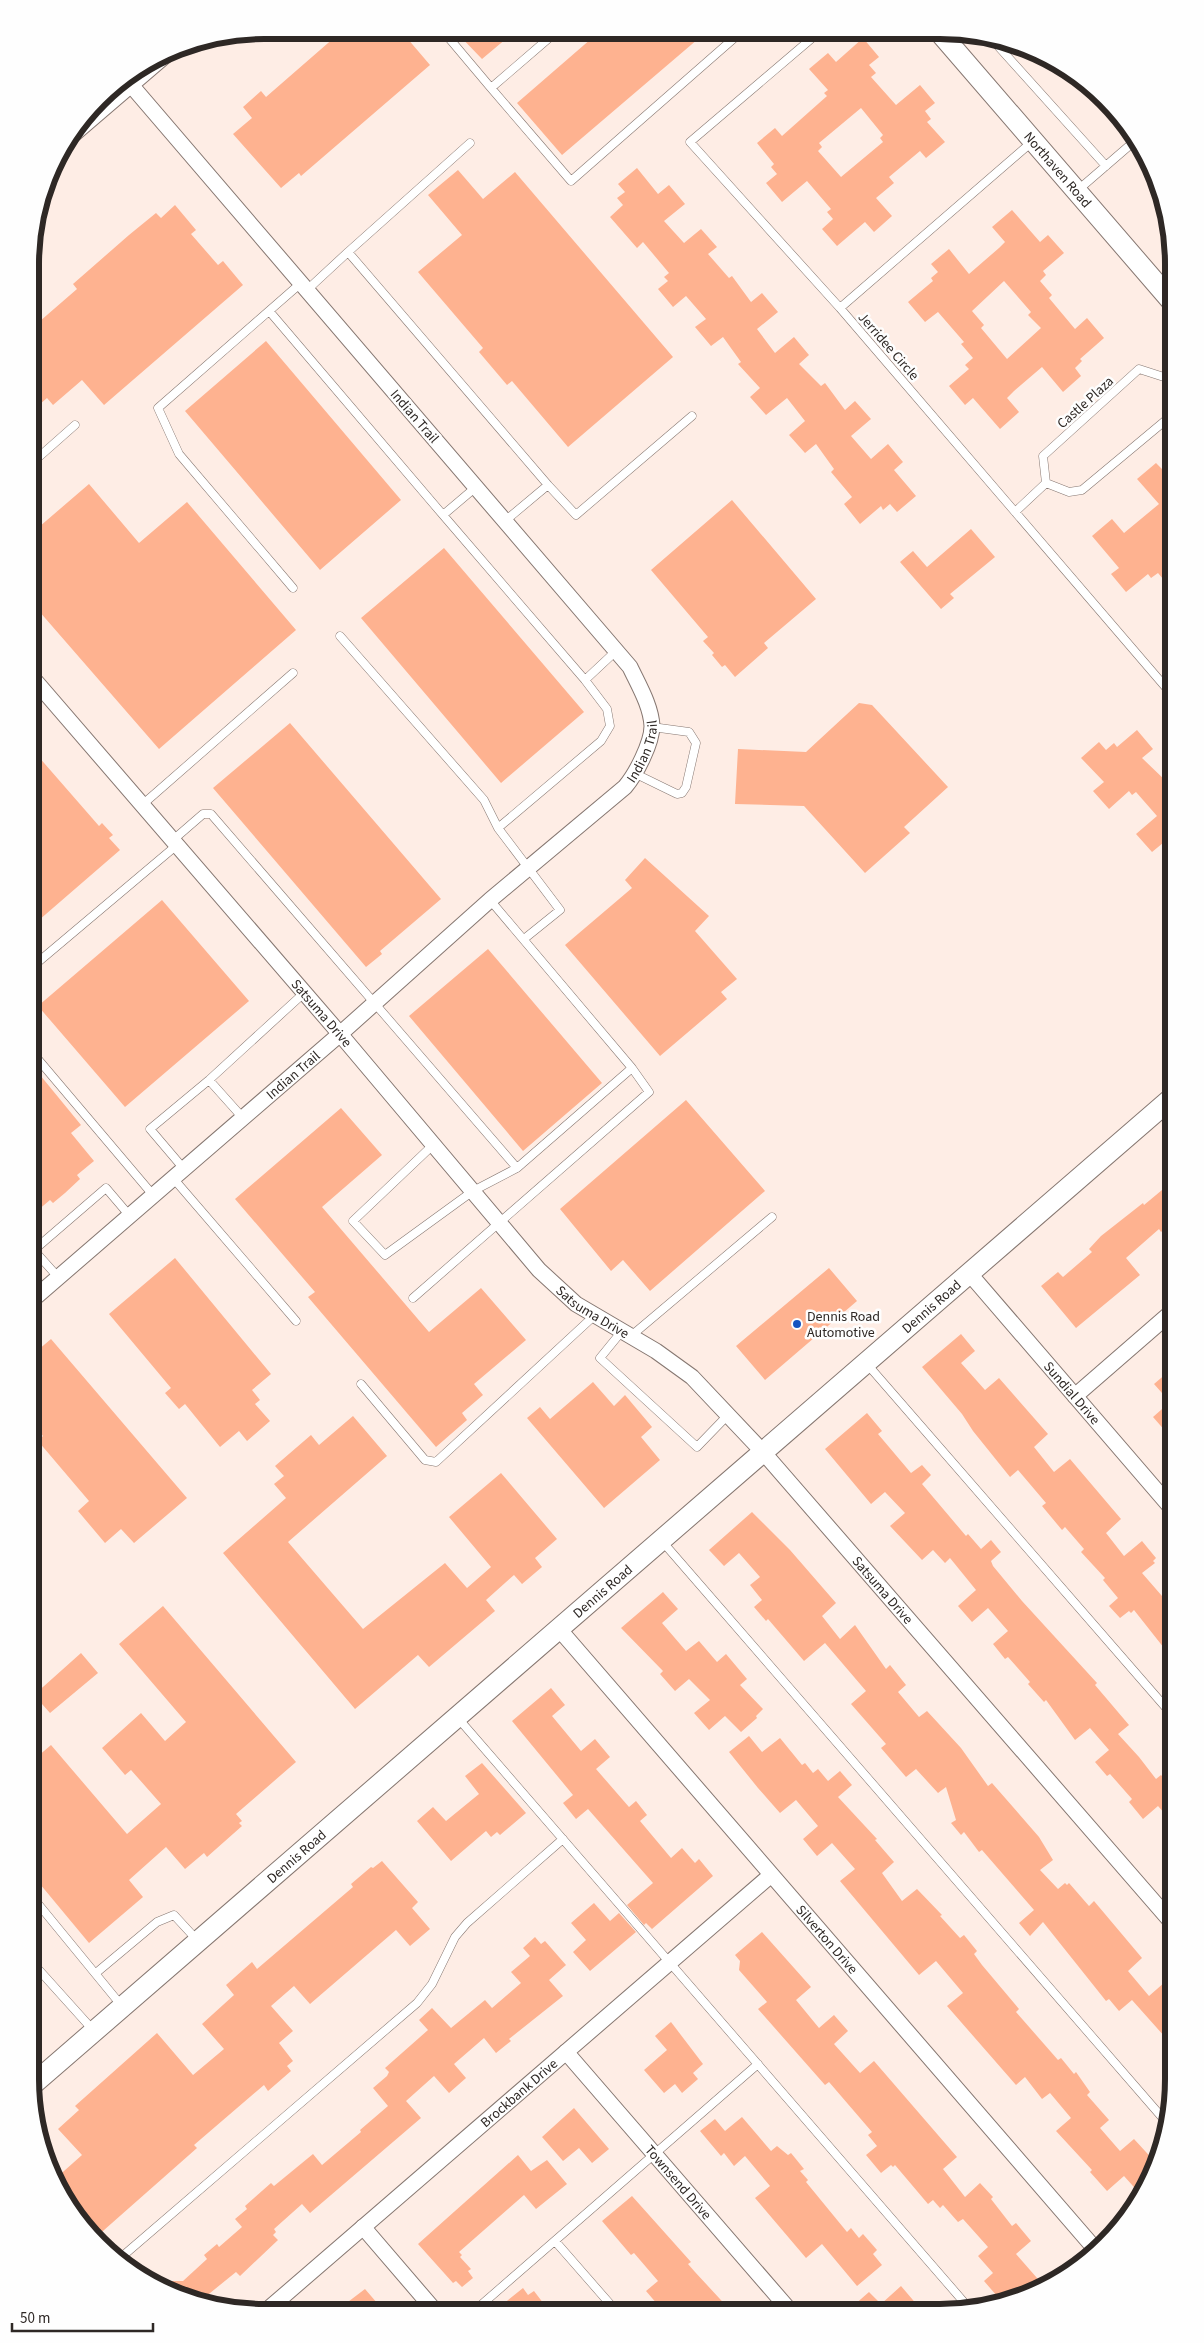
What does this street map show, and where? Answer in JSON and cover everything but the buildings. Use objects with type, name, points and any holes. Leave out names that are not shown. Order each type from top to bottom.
[{"type":"street","name":"Northaven Road","points":[[944,39],[1165,294]]},
{"type":"street","points":[[93,118],[145,73]]},
{"type":"street","name":"Indian Trail","points":[[39,1294],[340,1034],[490,900],[625,787],[636,774],[652,727],[646,700],[630,667],[131,85]]},
{"type":"street","name":"Satsuma Drive","points":[[39,684],[340,1034],[539,1270],[576,1304],[656,1351],[692,1377],[763,1452],[1165,1915]]},
{"type":"street","name":"Dennis Road","points":[[39,2079],[1165,1104]]},
{"type":"street","name":"Sundial Drive","points":[[970,1273],[1165,1501]]},
{"type":"street","points":[[1075,1396],[1165,1318]]},
{"type":"street","name":"Silverton Drive","points":[[559,1629],[1092,2245]]},
{"type":"street","name":"Brockbank Drive","points":[[274,2304],[771,1875]]},
{"type":"street","name":"Townsend Drive","points":[[566,2052],[784,2304]]},
{"type":"street","points":[[363,2227],[429,2304]]},
{"type":"lane","points":[[450,39],[571,182],[733,39]]},
{"type":"lane","points":[[491,88],[548,39]]},
{"type":"lane","name":"Jerridee Circle","points":[[811,39],[690,142],[840,308],[1165,687]]},
{"type":"lane","points":[[998,46],[1106,166]]},
{"type":"lane","points":[[840,308],[1033,141]]},
{"type":"lane","points":[[292,588],[179,454],[158,408],[270,312],[348,252],[470,143]]},
{"type":"lane","points":[[1076,192],[1131,145]]},
{"type":"lane","points":[[348,252],[548,485],[576,515],[692,416]]},
{"type":"lane","points":[[270,312],[585,680],[607,709],[610,726],[601,741],[498,828]]},
{"type":"lane","name":"Castle Plaza","points":[[1046,483],[1043,456],[1139,369],[1165,376]]},
{"type":"lane","points":[[1015,512],[1046,483],[1069,492],[1082,490],[1165,420]]},
{"type":"lane","points":[[39,457],[76,425]]},
{"type":"lane","points":[[505,521],[548,485]]},
{"type":"lane","points":[[444,515],[476,487]]},
{"type":"lane","points":[[340,636],[484,800],[498,828],[560,910],[524,939]]},
{"type":"lane","points":[[585,680],[616,651]]},
{"type":"lane","points":[[142,805],[293,673]]},
{"type":"lane","points":[[636,774],[678,794],[682,793],[686,788],[696,743],[694,737],[689,732],[652,727]]},
{"type":"lane","points":[[39,961],[175,842],[204,814],[211,814],[517,1168]]},
{"type":"lane","points":[[413,1298],[649,1092],[632,1068],[490,900]]},
{"type":"lane","points":[[296,1321],[179,1173],[150,1129],[209,1080],[304,993]]},
{"type":"lane","points":[[39,1060],[153,1195]]},
{"type":"lane","points":[[434,1145],[353,1221],[385,1255],[473,1191],[517,1168],[632,1068]]},
{"type":"lane","points":[[209,1080],[243,1118]]},
{"type":"lane","points":[[39,1243],[106,1188],[129,1215]]},
{"type":"lane","points":[[728,1415],[697,1447],[600,1358],[772,1217]]},
{"type":"lane","points":[[39,1255],[58,1277]]},
{"type":"lane","points":[[361,1384],[425,1460],[436,1462],[595,1315]]},
{"type":"lane","points":[[866,1362],[1165,1708]]},
{"type":"lane","points":[[1159,1494],[1165,1489]]},
{"type":"lane","points":[[661,1540],[1162,2117]]},
{"type":"lane","points":[[457,1717],[964,2303]]},
{"type":"lane","points":[[124,2255],[417,2003],[432,1984],[455,1937],[467,1923],[562,1839]]},
{"type":"lane","points":[[39,1905],[123,2007]]},
{"type":"lane","points":[[96,1973],[157,1922],[174,1914],[198,1941]]},
{"type":"lane","points":[[39,1970],[94,2032]]},
{"type":"lane","points":[[482,2304],[758,2064]]},
{"type":"lane","points":[[555,2240],[610,2304]]},
{"type":"place","name":"Dennis Road Automotive","points":[[797,1324]]}]
